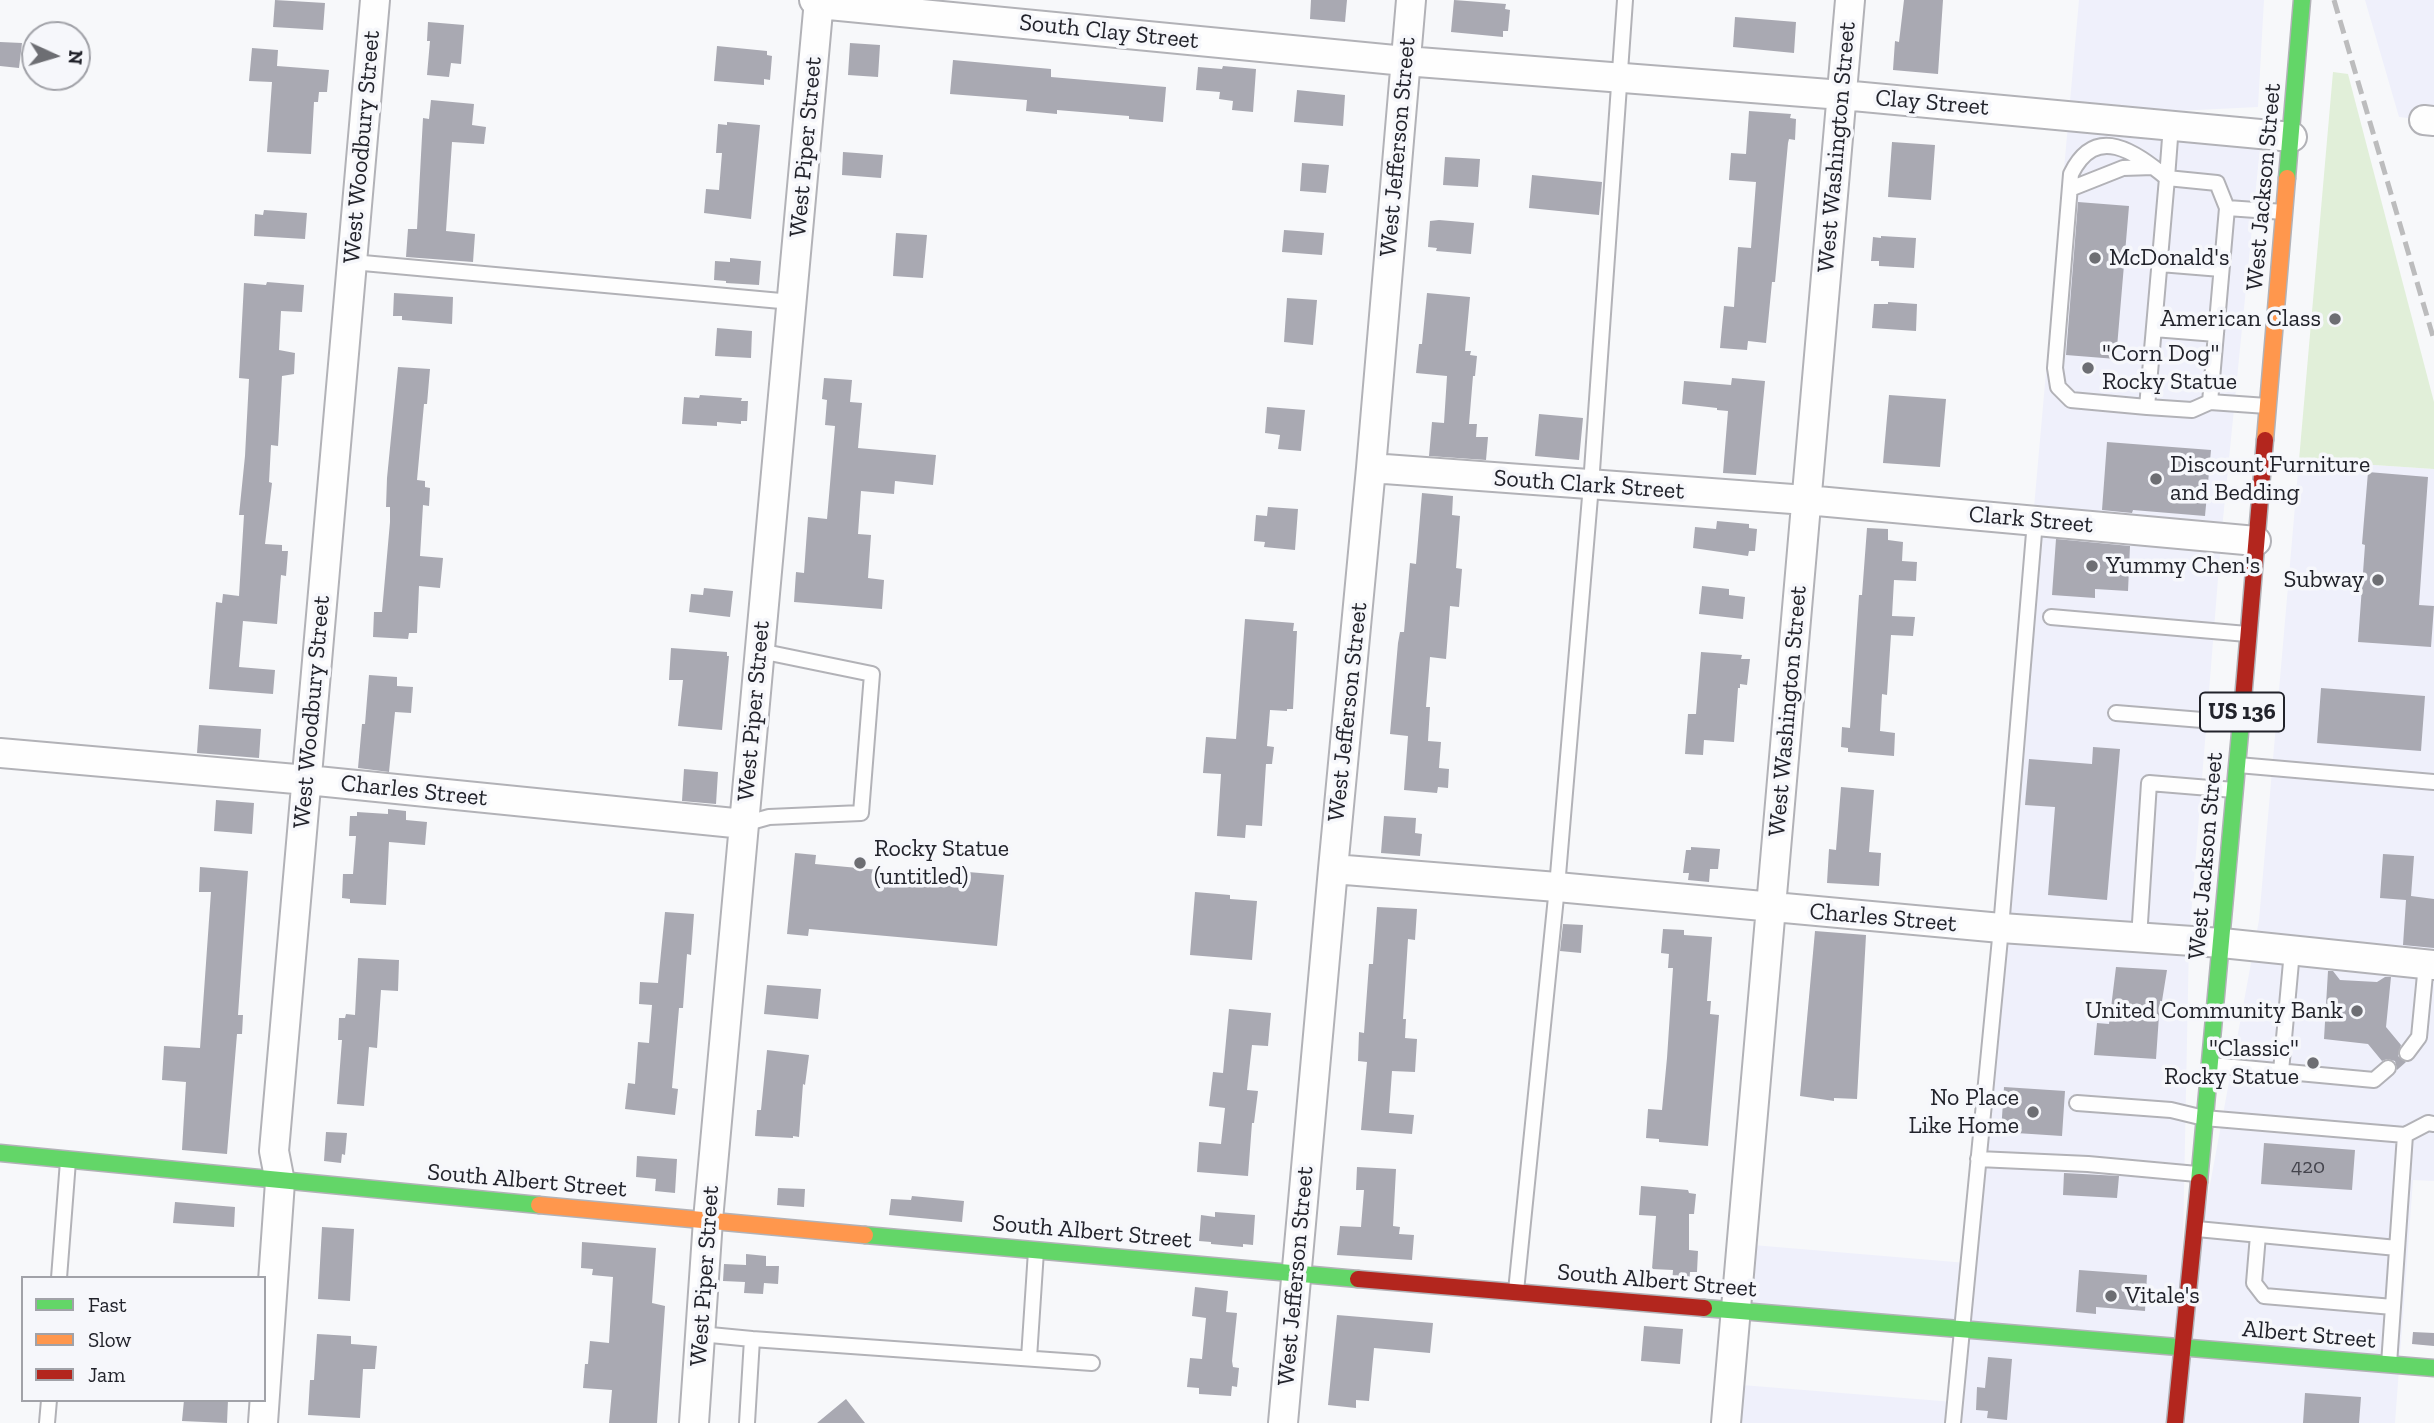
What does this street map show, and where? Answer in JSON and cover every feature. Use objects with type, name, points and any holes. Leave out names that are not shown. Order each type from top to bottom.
[{"type":"street","name":"West Woodbury Street","points":[[266,1380],[280,1182],[274,1150],[375,0]]},
{"type":"street","name":"South Clay Street","points":[[817,0],[843,6],[1405,61]]},
{"type":"street","name":"West Piper Street","points":[[694,1423],[708,1220],[817,0]]},
{"type":"street","name":"West Jefferson Street","points":[[1283,1423],[1371,468],[1410,0]]},
{"type":"street","name":"West Washington Street","points":[[1726,1423],[1850,0]]},
{"type":"street","name":"West Jackson Street","points":[[2175,1423],[2222,943],[2302,0]]},
{"type":"street","name":"Clay Street","points":[[1405,61],[1842,95],[2292,137]]},
{"type":"street","name":"South Clark Street","points":[[1371,468],[1806,500]]},
{"type":"street","name":"Clark Street","points":[[1806,500],[2256,541]]},
{"type":"street","name":"Charles Street","points":[[0,753],[307,780],[744,824]]},
{"type":"street","name":"Charles Street","points":[[1333,869],[2001,928],[2222,943],[2430,965]]},
{"type":"street","name":"South Albert Street","points":[[0,1153],[280,1182],[1296,1274],[2181,1347]]},
{"type":"street","name":"Albert Street","points":[[2181,1347],[2434,1368]]},
{"type":"street","name":"West Woodbury Street","points":[[263,1423],[264,1402]]},
{"type":"lane","points":[[1516,1292],[1557,887],[1591,485],[1625,0]]},
{"type":"lane","points":[[2147,407],[2171,125]]},
{"type":"lane","points":[[2210,402],[2227,208],[2217,183],[2167,178],[2140,156],[2110,145],[2091,149],[2078,159],[2071,174],[2055,368],[2058,387],[2071,400],[2192,410],[2210,402],[2268,407]]},
{"type":"lane","points":[[2070,189],[2123,168],[2153,167]]},
{"type":"lane","points":[[2227,208],[2285,212]]},
{"type":"lane","points":[[352,262],[792,302]]},
{"type":"lane","points":[[2160,264],[2221,269]]},
{"type":"lane","points":[[2154,329],[2216,334]]},
{"type":"lane","points":[[1953,1423],[2001,928],[2035,521]]},
{"type":"lane","points":[[2051,617],[2249,634]]},
{"type":"lane","points":[[744,824],[769,817],[861,813],[872,674],[760,651]]},
{"type":"lane","points":[[2116,713],[2241,723]]},
{"type":"lane","points":[[2237,765],[2434,782]]},
{"type":"lane","points":[[2139,937],[2149,783],[2235,790]]},
{"type":"lane","points":[[2281,1071],[2292,951]]},
{"type":"lane","points":[[2407,1053],[2419,1037],[2430,965]]},
{"type":"lane","points":[[2210,1065],[2374,1080],[2388,1068]]},
{"type":"lane","points":[[2077,1103],[2171,1110],[2204,1118],[2405,1135],[2428,1123],[2434,1124]]},
{"type":"lane","points":[[2389,1364],[2405,1135]]},
{"type":"lane","points":[[1978,1159],[2088,1164],[2198,1174]]},
{"type":"lane","points":[[59,1276],[68,1160]]},
{"type":"lane","points":[[2193,1229],[2398,1248]]},
{"type":"lane","points":[[2258,1235],[2254,1283],[2263,1296],[2393,1307]]},
{"type":"lane","points":[[1029,1358],[1036,1250]]},
{"type":"lane","points":[[700,1334],[1092,1363]]},
{"type":"lane","points":[[747,1423],[752,1339]]},
{"type":"lane","points":[[47,1423],[49,1402]]},
{"type":"shaded area","points":[[2079,0],[2264,0],[2258,107],[2074,116],[2260,148],[2222,529],[2189,941],[2181,1341],[2259,920],[2299,460],[2434,469],[2434,1181],[2413,1180],[2395,1423],[1726,1423],[1729,1384],[1954,1402],[1960,1329],[1735,1310],[1741,1244],[1967,1263]]},
{"type":"shaded area","points":[[2365,0],[2434,0],[2434,121],[2399,117]]},
{"type":"green space","points":[[2333,72],[2348,74],[2434,402],[2434,469],[2299,460]]},
{"type":"building","points":[[275,0],[325,3],[323,30],[273,27]]},
{"type":"building","points":[[1311,0],[1347,0],[1345,22],[1310,19]]},
{"type":"building","points":[[1454,0],[1506,4],[1505,9],[1510,10],[1508,31],[1503,31],[1503,37],[1451,32]]},
{"type":"building","points":[[1904,0],[1943,0],[1938,74],[1893,70],[1895,41],[1899,42]]},
{"type":"building","points":[[1735,17],[1796,22],[1794,53],[1733,47]]},
{"type":"building","points":[[428,22],[464,25],[461,64],[451,63],[449,77],[427,75],[430,41],[427,41]]},
{"type":"building","points":[[0,42],[21,43],[19,68],[0,66]]},
{"type":"building","points":[[850,43],[880,45],[878,77],[848,75]]},
{"type":"building","points":[[717,46],[767,51],[767,55],[772,56],[770,80],[764,79],[764,85],[714,81]]},
{"type":"building","points":[[252,48],[278,50],[277,66],[329,70],[327,92],[319,92],[318,102],[314,102],[311,154],[267,152],[272,82],[249,81]]},
{"type":"building","points":[[953,60],[1051,69],[1051,77],[1166,87],[1163,122],[1129,119],[1129,116],[1057,110],[1057,114],[1026,111],[1027,100],[950,94]]},
{"type":"building","points":[[1223,66],[1256,69],[1253,112],[1232,110],[1233,101],[1219,99],[1220,92],[1196,90],[1198,67],[1222,69]]},
{"type":"building","points":[[1297,90],[1345,95],[1343,126],[1294,122]]},
{"type":"building","points":[[431,100],[474,104],[472,125],[486,127],[484,144],[452,142],[446,231],[475,234],[473,262],[406,257],[408,229],[417,229],[423,118],[429,119]]},
{"type":"building","points":[[1749,111],[1791,114],[1790,118],[1796,119],[1795,140],[1789,139],[1788,143],[1775,282],[1772,282],[1766,343],[1748,341],[1747,350],[1720,348],[1724,306],[1734,307],[1738,247],[1751,248],[1756,182],[1729,180],[1731,153],[1746,154]]},
{"type":"building","points":[[727,122],[760,125],[751,219],[704,213],[706,189],[719,190],[722,153],[716,153],[718,124],[727,125]]},
{"type":"building","points":[[1892,142],[1935,145],[1931,200],[1888,197]]},
{"type":"building","points":[[843,152],[883,155],[881,178],[842,175]]},
{"type":"building","points":[[1445,157],[1480,159],[1478,187],[1443,185]]},
{"type":"building","points":[[1302,163],[1329,165],[1326,193],[1300,191]]},
{"type":"building","points":[[1532,175],[1602,182],[1599,215],[1529,208]]},
{"type":"building","name":"McDonald's","points":[[2078,202],[2129,206],[2116,359],[2066,355]]},
{"type":"building","points":[[264,210],[307,213],[305,239],[254,236],[255,214],[263,215]]},
{"type":"building","points":[[1430,221],[1474,223],[1471,254],[1436,251],[1437,248],[1428,247]]},
{"type":"building","points":[[1284,230],[1324,233],[1322,255],[1282,252]]},
{"type":"building","points":[[896,233],[927,235],[923,278],[893,276]]},
{"type":"building","points":[[1873,237],[1916,238],[1914,268],[1879,266],[1879,261],[1871,261]]},
{"type":"building","points":[[730,258],[761,261],[759,285],[714,280],[715,261],[730,262]]},
{"type":"building","points":[[267,282],[304,285],[302,312],[281,311],[279,350],[295,353],[294,374],[282,376],[278,446],[271,445],[269,482],[272,483],[265,544],[282,545],[282,551],[288,551],[286,576],[281,575],[277,624],[243,621],[239,667],[275,670],[273,694],[209,689],[216,602],[222,603],[223,594],[239,596],[244,515],[239,515],[249,379],[239,378],[244,283],[266,285]]},
{"type":"building","points":[[394,293],[453,297],[452,324],[402,320],[402,316],[393,316]]},
{"type":"building","points":[[1427,293],[1470,297],[1465,351],[1471,351],[1470,355],[1477,356],[1469,424],[1477,424],[1476,437],[1488,437],[1486,460],[1429,456],[1432,422],[1444,423],[1447,376],[1416,373]]},
{"type":"building","points":[[1287,298],[1317,300],[1313,345],[1284,342]]},
{"type":"building","points":[[1874,304],[1917,304],[1916,331],[1872,328]]},
{"type":"building","points":[[717,328],[752,331],[751,358],[715,356]]},
{"type":"building","points":[[398,367],[430,369],[417,480],[425,481],[425,487],[430,488],[429,506],[423,505],[420,556],[443,558],[440,588],[419,586],[417,633],[409,633],[408,639],[373,637],[374,612],[382,612],[390,522],[390,507],[386,507],[387,478]]},
{"type":"building","points":[[824,378],[852,380],[850,402],[862,403],[858,448],[936,455],[933,485],[895,481],[894,494],[861,491],[858,534],[871,535],[868,578],[884,580],[882,609],[794,602],[796,572],[804,573],[808,517],[827,519],[835,426],[825,425],[827,400],[822,399]]},
{"type":"building","points":[[1732,378],[1765,381],[1756,475],[1723,473],[1728,411],[1682,404],[1684,381],[1731,385]]},
{"type":"building","points":[[700,395],[742,398],[741,401],[748,401],[747,421],[741,421],[741,424],[717,422],[717,426],[682,424],[684,397],[699,398]]},
{"type":"building","points":[[1889,395],[1946,399],[1940,467],[1883,463]]},
{"type":"building","points":[[1267,407],[1305,410],[1301,451],[1278,449],[1280,435],[1265,433]]},
{"type":"building","points":[[1539,414],[1583,418],[1579,460],[1535,456]]},
{"type":"building","name":"Discount Furniture and Bedding","points":[[2107,442],[2211,450],[2205,516],[2102,510]]},
{"type":"building","points":[[2368,472],[2428,477],[2419,605],[2434,606],[2431,647],[2358,642]]},
{"type":"building","points":[[1422,493],[1453,496],[1452,515],[1460,516],[1456,568],[1462,569],[1459,607],[1450,606],[1446,659],[1430,657],[1426,707],[1430,707],[1428,741],[1441,742],[1439,768],[1449,769],[1448,788],[1438,787],[1437,793],[1404,790],[1408,736],[1390,734],[1398,643],[1400,632],[1404,632],[1410,563],[1416,564]]},
{"type":"building","points":[[1268,507],[1298,509],[1295,550],[1264,547],[1265,542],[1254,541],[1256,515],[1267,516]]},
{"type":"building","points":[[1717,521],[1749,524],[1749,528],[1757,529],[1755,551],[1749,551],[1748,556],[1693,548],[1695,527],[1716,529]]},
{"type":"building","points":[[1867,528],[1888,529],[1888,540],[1903,542],[1902,561],[1917,562],[1916,581],[1894,580],[1892,616],[1915,617],[1913,636],[1891,635],[1887,695],[1882,694],[1880,731],[1895,733],[1894,756],[1848,752],[1848,748],[1841,747],[1842,727],[1850,728],[1859,595],[1862,595]]},
{"type":"building","name":"Yummy Chen's","points":[[2056,539],[2130,546],[2128,591],[2095,589],[2095,598],[2052,595]]},
{"type":"building","points":[[1702,586],[1729,589],[1729,595],[1745,597],[1743,619],[1699,614]]},
{"type":"building","points":[[704,588],[733,591],[730,617],[689,612],[691,594],[703,595]]},
{"type":"building","points":[[1245,619],[1294,623],[1293,631],[1297,631],[1293,709],[1270,710],[1267,746],[1274,747],[1272,764],[1266,764],[1262,826],[1246,825],[1245,838],[1217,836],[1221,774],[1203,773],[1206,737],[1236,739]]},
{"type":"building","points":[[671,648],[727,652],[729,656],[722,730],[678,726],[683,680],[669,680]]},
{"type":"building","points":[[1701,652],[1742,655],[1741,659],[1750,659],[1747,685],[1740,684],[1738,688],[1734,742],[1704,740],[1703,755],[1685,754],[1688,714],[1696,714]]},
{"type":"building","points":[[369,675],[397,677],[397,686],[413,687],[411,713],[395,712],[389,772],[358,768]]},
{"type":"building","points":[[2321,688],[2425,696],[2421,751],[2317,743]]},
{"type":"building","points":[[199,725],[261,729],[259,758],[197,753]]},
{"type":"building","points":[[2093,747],[2120,749],[2107,900],[2048,895],[2055,807],[2025,805],[2029,759],[2092,764]]},
{"type":"building","points":[[684,769],[718,772],[716,804],[682,801]]},
{"type":"building","points":[[1841,787],[1874,790],[1869,852],[1881,853],[1879,886],[1827,883],[1829,849],[1836,850]]},
{"type":"building","points":[[216,800],[254,803],[252,834],[214,831]]},
{"type":"building","points":[[388,809],[406,811],[406,820],[427,822],[425,845],[389,842],[386,905],[350,903],[350,899],[342,898],[343,874],[353,874],[356,836],[349,836],[350,816],[357,816],[357,812],[388,814]]},
{"type":"building","points":[[1384,816],[1416,818],[1415,833],[1422,834],[1420,856],[1381,853]]},
{"type":"building","points":[[1691,847],[1720,849],[1718,869],[1710,869],[1709,882],[1688,880],[1689,873],[1683,873],[1686,850],[1691,850]]},
{"type":"building","points":[[795,853],[816,855],[815,864],[955,877],[956,871],[1004,875],[997,946],[809,929],[808,936],[787,934]]},
{"type":"building","points":[[2383,854],[2414,856],[2411,896],[2434,899],[2434,948],[2403,945],[2406,900],[2380,898]]},
{"type":"building","points":[[200,867],[248,871],[238,1015],[243,1015],[242,1034],[237,1034],[227,1154],[182,1150],[186,1082],[162,1080],[164,1046],[200,1048],[211,892],[199,892]]},
{"type":"building","points":[[1195,892],[1257,901],[1252,960],[1190,955]]},
{"type":"building","points":[[1377,907],[1417,909],[1415,940],[1408,939],[1403,1019],[1406,1019],[1405,1038],[1417,1039],[1415,1072],[1392,1071],[1389,1113],[1414,1115],[1412,1134],[1361,1130],[1367,1062],[1358,1061],[1359,1032],[1364,1033],[1369,964],[1373,964]]},
{"type":"building","points":[[665,912],[694,914],[691,955],[687,954],[683,1008],[679,1008],[672,1088],[678,1089],[675,1115],[625,1109],[628,1083],[635,1084],[638,1042],[649,1043],[652,1005],[639,1004],[640,982],[658,983]]},
{"type":"building","points":[[1563,924],[1583,925],[1581,953],[1560,951]]},
{"type":"building","points":[[1663,929],[1684,930],[1684,935],[1712,937],[1707,1001],[1711,1001],[1710,1014],[1719,1015],[1708,1146],[1659,1142],[1659,1139],[1646,1138],[1648,1109],[1662,1110],[1667,1058],[1673,968],[1668,968],[1669,954],[1661,953]]},
{"type":"building","points":[[1815,931],[1866,935],[1857,1099],[1834,1098],[1834,1101],[1800,1096]]},
{"type":"building","points":[[358,958],[399,960],[398,991],[381,990],[377,1048],[369,1047],[364,1106],[337,1104],[342,1040],[338,1040],[339,1018],[345,1018],[346,1014],[355,1015]]},
{"type":"building","points":[[2116,967],[2167,970],[2160,1001],[2156,1059],[2094,1055],[2097,1023],[2109,1024]]},
{"type":"building","name":"United Community Bank","points":[[2328,971],[2333,971],[2340,980],[2377,982],[2391,977],[2386,1027],[2401,1045],[2398,1056],[2406,1062],[2397,1070],[2395,1061],[2382,1061],[2368,1044],[2324,1039]]},
{"type":"building","points":[[767,985],[821,989],[818,1019],[764,1014]]},
{"type":"building","points":[[1229,1009],[1271,1013],[1268,1046],[1252,1045],[1247,1090],[1258,1091],[1252,1123],[1248,1176],[1197,1172],[1199,1142],[1221,1144],[1225,1108],[1209,1106],[1213,1072],[1223,1073]]},
{"type":"building","points":[[767,1050],[809,1055],[805,1085],[803,1084],[799,1137],[755,1136],[757,1110],[761,1110]]},
{"type":"building","name":"No Place Like Home","points":[[2004,1087],[2065,1091],[2062,1136],[2001,1132]]},
{"type":"building","points":[[326,1132],[347,1133],[345,1155],[342,1154],[341,1163],[324,1161]]},
{"type":"building","points":[[2264,1143],[2355,1150],[2352,1190],[2261,1184]]},
{"type":"building","points":[[637,1156],[677,1159],[675,1193],[655,1191],[656,1179],[636,1177]]},
{"type":"building","points":[[1357,1167],[1396,1169],[1393,1226],[1400,1227],[1399,1234],[1414,1235],[1412,1260],[1337,1255],[1340,1226],[1361,1227],[1364,1190],[1356,1190]]},
{"type":"building","points":[[2064,1173],[2119,1176],[2117,1198],[2063,1195]]},
{"type":"building","points":[[1641,1186],[1688,1190],[1689,1193],[1696,1194],[1694,1214],[1689,1214],[1689,1250],[1698,1251],[1697,1272],[1690,1272],[1689,1285],[1672,1283],[1673,1270],[1652,1269],[1656,1216],[1639,1215]]},
{"type":"building","points":[[778,1188],[805,1189],[804,1207],[777,1205]]},
{"type":"building","points":[[912,1196],[964,1201],[962,1222],[889,1215],[891,1199],[911,1200]]},
{"type":"building","points":[[175,1202],[235,1207],[234,1227],[173,1223]]},
{"type":"building","points":[[1215,1212],[1255,1215],[1253,1245],[1243,1244],[1243,1247],[1199,1241],[1201,1215],[1215,1217]]},
{"type":"building","points":[[322,1227],[354,1229],[350,1301],[318,1299]]},
{"type":"building","points":[[582,1242],[656,1248],[652,1303],[665,1306],[657,1423],[609,1423],[612,1390],[583,1388],[590,1341],[609,1343],[613,1277],[592,1275],[593,1269],[581,1268]]},
{"type":"building","points":[[746,1254],[766,1256],[766,1266],[779,1266],[778,1284],[764,1283],[763,1294],[744,1293],[745,1282],[723,1281],[724,1264],[746,1265]]},
{"type":"building","name":"Vitale's","points":[[2079,1270],[2147,1275],[2145,1311],[2096,1307],[2096,1314],[2076,1312]]},
{"type":"building","points":[[1195,1287],[1228,1291],[1226,1312],[1237,1313],[1232,1361],[1233,1367],[1239,1368],[1237,1387],[1232,1386],[1231,1396],[1199,1394],[1199,1388],[1187,1387],[1190,1358],[1202,1359],[1206,1318],[1192,1316]]},
{"type":"building","points":[[1337,1315],[1433,1323],[1430,1353],[1374,1348],[1369,1401],[1356,1400],[1356,1408],[1328,1405]]},
{"type":"building","points":[[1644,1326],[1683,1329],[1680,1364],[1641,1361]]},
{"type":"building","points":[[2413,1332],[2434,1333],[2434,1346],[2412,1344]]},
{"type":"building","points":[[317,1334],[351,1336],[351,1344],[377,1346],[375,1369],[363,1369],[360,1418],[308,1415]]},
{"type":"building","points":[[1988,1357],[2012,1359],[2007,1420],[1987,1418],[1988,1411],[1976,1410],[1977,1387],[1985,1388]]},
{"type":"building","points":[[2305,1393],[2361,1397],[2359,1423],[2303,1423]]},
{"type":"building","points":[[846,1399],[865,1423],[817,1423]]},
{"type":"building","points":[[184,1402],[228,1402],[227,1423],[182,1421]]},
{"type":"railway","points":[[2334,0],[2434,340]]},
{"type":"traffic: fast","points":[[2287,178],[2302,0]]},
{"type":"traffic: fast","points":[[2199,1182],[2243,700]]},
{"type":"traffic: fast","points":[[0,1153],[539,1205]]},
{"type":"traffic: fast","points":[[865,1235],[1358,1279]]},
{"type":"traffic: fast","points":[[1704,1308],[2434,1368]]},
{"type":"traffic: slow","points":[[2265,440],[2287,178]]},
{"type":"traffic: slow","points":[[539,1205],[865,1235]]},
{"type":"traffic: jam","points":[[2243,700],[2265,440]]},
{"type":"traffic: jam","points":[[2175,1423],[2199,1182]]},
{"type":"traffic: jam","points":[[1358,1279],[1704,1308]]},
{"type":"place","name":"McDonald's","points":[[2095,258]]},
{"type":"place","name":"American Class","points":[[2335,319]]},
{"type":"place","name":"\"Corn Dog\" Rocky Statue","points":[[2088,368]]},
{"type":"place","name":"Discount Furniture and Bedding","points":[[2156,479]]},
{"type":"place","name":"Yummy Chen's","points":[[2092,566]]},
{"type":"place","name":"Subway","points":[[2378,580]]},
{"type":"place","name":"Rocky Statue (untitled)","points":[[860,863]]},
{"type":"place","name":"United Community Bank","points":[[2357,1011]]},
{"type":"place","name":"\"Classic\" Rocky Statue","points":[[2313,1063]]},
{"type":"place","name":"No Place Like Home","points":[[2033,1112]]},
{"type":"place","name":"Vitale's","points":[[2111,1296]]}]
